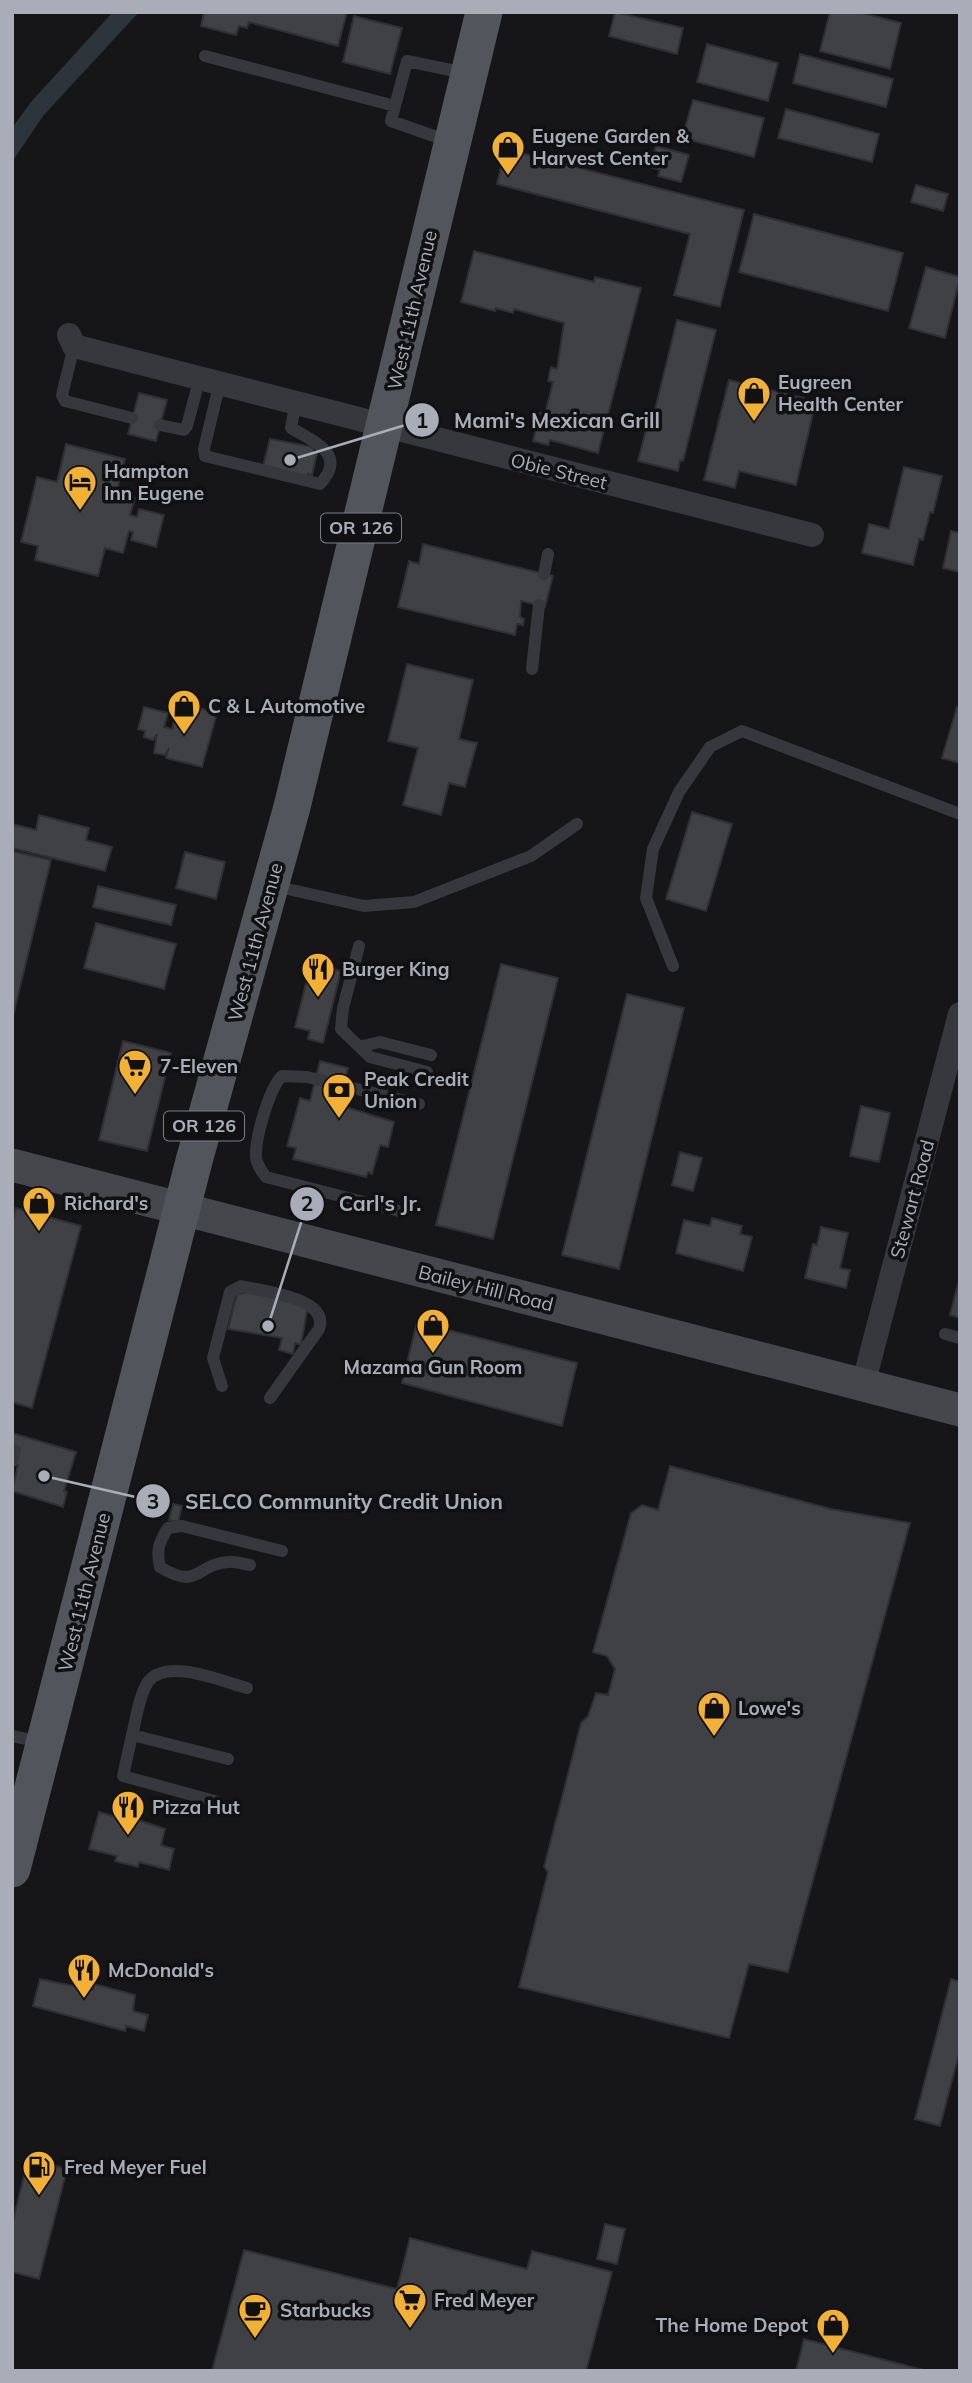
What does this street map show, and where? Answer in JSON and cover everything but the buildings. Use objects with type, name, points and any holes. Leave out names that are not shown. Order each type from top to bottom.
[{"type":"main road","name":"West 11th Avenue","points":[[12,1869],[29,1739],[182,1211],[271,884],[485,12]]},
{"type":"street","name":"Obie Street","points":[[71,340],[296,400],[385,428],[812,535]]},
{"type":"street","name":"Stewart Road","points":[[863,1385],[960,1014]]},
{"type":"street","name":"Bailey Hill Road","points":[[12,1165],[960,1410]]},
{"type":"lane","points":[[205,56],[395,106]]},
{"type":"lane","points":[[452,143],[391,121],[407,61],[468,73]]},
{"type":"lane","points":[[71,340],[62,395],[65,401],[132,418]]},
{"type":"lane","points":[[210,379],[205,456],[320,484],[330,466],[330,456],[325,448],[290,427],[296,400]]},
{"type":"lane","points":[[160,425],[181,429],[187,426],[210,379]]},
{"type":"lane","points":[[544,574],[548,554]]},
{"type":"lane","points":[[532,669],[539,605]]},
{"type":"lane","points":[[673,966],[646,898],[653,849],[679,792],[710,747],[743,731],[960,814]]},
{"type":"lane","points":[[271,884],[364,906],[414,902],[531,856],[577,824]]},
{"type":"lane","points":[[359,946],[340,1021],[346,1037],[362,1046],[370,1057],[427,1072]]},
{"type":"lane","points":[[362,1046],[380,1042],[431,1055]]},
{"type":"lane","points":[[403,1212],[266,1177],[256,1159],[257,1149],[270,1094],[282,1076],[293,1074],[419,1104]]},
{"type":"lane","points":[[222,1386],[213,1358],[230,1292],[234,1287],[241,1286],[306,1302],[319,1312],[322,1320],[319,1329],[270,1398]]},
{"type":"lane","points":[[945,1334],[960,1338]]},
{"type":"lane","points":[[250,1565],[226,1562],[193,1577],[175,1576],[160,1567],[157,1555],[160,1542],[168,1528],[182,1526],[282,1552]]},
{"type":"lane","points":[[218,1802],[122,1776],[132,1735],[147,1683],[159,1671],[175,1669],[247,1688]]},
{"type":"lane","points":[[132,1735],[228,1759]]},
{"type":"shaded area","points":[[113,12],[139,12],[43,116],[12,162],[12,128],[31,102]]},
{"type":"place","name":"Eugene Garden & Harvest Center","points":[[508,177]]},
{"type":"place","name":"Eugreen Health Center","points":[[754,423]]},
{"type":"place","name":"Mami's Mexican Grill","points":[[290,460]]},
{"type":"place","name":"Hampton Inn Eugene","points":[[80,512]]},
{"type":"place","name":"C & L Automotive","points":[[184,736]]},
{"type":"place","name":"Burger King","points":[[318,999]]},
{"type":"place","name":"7-Eleven","points":[[135,1096]]},
{"type":"place","name":"Peak Credit Union","points":[[339,1120]]},
{"type":"place","name":"Richard's","points":[[39,1233]]},
{"type":"place","name":"Carl's Jr.","points":[[268,1326]]},
{"type":"place","name":"Mazama Gun Room","points":[[433,1355]]},
{"type":"place","name":"SELCO Community Credit Union","points":[[44,1476]]},
{"type":"place","name":"Lowe's","points":[[714,1738]]},
{"type":"place","name":"Pizza Hut","points":[[128,1837]]},
{"type":"place","name":"McDonald's","points":[[84,2000]]},
{"type":"place","name":"Fred Meyer Fuel","points":[[39,2197]]},
{"type":"place","name":"Fred Meyer","points":[[410,2330]]},
{"type":"place","name":"Starbucks","points":[[255,2340]]},
{"type":"place","name":"The Home Depot","points":[[833,2355]]}]
